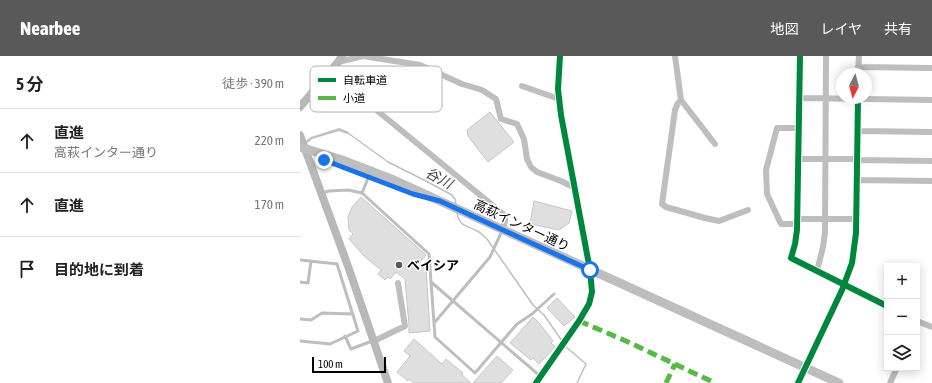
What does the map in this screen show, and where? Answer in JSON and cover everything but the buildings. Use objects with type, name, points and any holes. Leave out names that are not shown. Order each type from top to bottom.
[{"type":"main road","name":"高萩インター通り","points":[[300,141],[342,160],[394,180],[839,383]]},
{"type":"main road","points":[[300,141],[397,176],[415,185],[440,201]]},
{"type":"main road","points":[[307,156],[339,165],[413,194],[440,201]]},
{"type":"street","points":[[340,59],[363,56],[422,66]]},
{"type":"street","points":[[536,383],[589,304],[592,292],[590,270],[561,115],[558,89],[560,56]]},
{"type":"street","points":[[675,56],[682,100],[715,144]]},
{"type":"street","points":[[800,56],[797,222],[795,244],[791,258],[884,305]]},
{"type":"street","points":[[816,271],[823,247],[825,219],[826,56]]},
{"type":"street","points":[[859,56],[858,67],[932,68]]},
{"type":"street","points":[[442,75],[462,84],[482,90],[496,98],[500,119],[517,124],[524,139],[527,159],[531,167],[537,172],[575,188]]},
{"type":"street","points":[[522,86],[559,99]]},
{"type":"street","points":[[300,107],[310,95]]},
{"type":"street","points":[[799,98],[836,98]]},
{"type":"street","points":[[872,98],[932,100]]},
{"type":"street","points":[[682,100],[678,103],[675,110],[662,204],[666,207],[704,218],[719,220],[748,210]]},
{"type":"street","points":[[798,383],[844,285],[854,253],[858,104]]},
{"type":"street","points":[[379,112],[502,213],[505,216],[505,219],[502,230]]},
{"type":"street","points":[[798,128],[776,128],[766,170],[767,196],[781,224],[825,219],[856,220]]},
{"type":"street","points":[[858,131],[932,132]]},
{"type":"street","points":[[300,141],[322,194],[388,383]]},
{"type":"street","points":[[798,159],[932,161]]},
{"type":"street","points":[[857,180],[932,181]]},
{"type":"street","points":[[374,341],[405,326],[398,283]]},
{"type":"street","points":[[920,323],[932,327]]},
{"type":"street","points":[[890,383],[896,371]]},
{"type":"lane","points":[[362,193],[369,176]]},
{"type":"lane","points":[[322,194],[329,191],[348,190],[362,193],[429,254],[435,337],[475,373],[517,324],[532,314],[540,305],[554,294]]},
{"type":"lane","points":[[435,322],[490,257],[502,230]]},
{"type":"lane","points":[[300,260],[336,264],[358,331],[330,344],[300,341]]},
{"type":"lane","points":[[300,282],[308,283],[311,261]]},
{"type":"lane","points":[[339,272],[349,269]]},
{"type":"lane","points":[[431,282],[540,376]]},
{"type":"lane","points":[[300,319],[311,320],[322,313],[353,314]]},
{"type":"lane","points":[[345,336],[351,349],[374,341]]},
{"type":"shaded area","points":[[339,128],[349,132],[347,134],[339,131],[312,139],[300,149],[300,145],[311,137]]},
{"type":"waterway","name":"谷川","points":[[348,133],[388,162],[452,195],[456,204]]},
{"type":"waterway","name":"谷川","points":[[457,212],[462,224],[479,232],[487,239],[533,305],[544,315],[562,341]]},
{"type":"waterway","name":"谷川","points":[[565,346],[586,364],[577,383]]},
{"type":"marked path","points":[[579,321],[626,341],[715,383]]},
{"type":"marked path","points":[[666,383],[675,364]]},
{"type":"cycle path","points":[[536,383],[579,321],[589,304],[592,292],[590,270],[561,115],[558,89],[560,56]]},
{"type":"cycle path","points":[[800,56],[797,230],[791,258],[884,304]]},
{"type":"cycle path","points":[[798,383],[842,290],[852,263],[856,233],[858,104]]},
{"type":"place","name":"ベイシア","points":[[399,265]]},
{"type":"route","points":[[324,160],[393,185],[413,194],[440,201],[590,270]]}]
